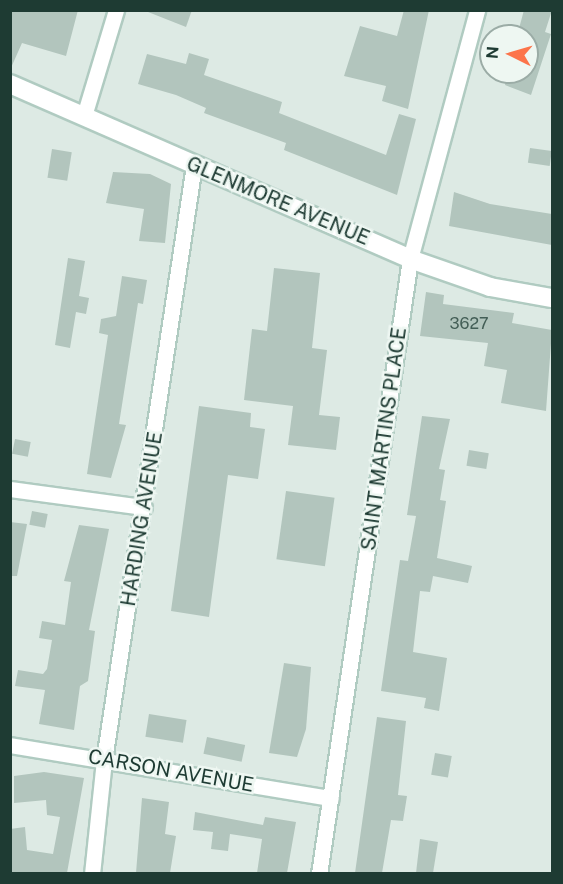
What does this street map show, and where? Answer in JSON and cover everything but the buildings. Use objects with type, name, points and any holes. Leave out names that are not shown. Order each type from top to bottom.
[{"type":"street","points":[[84,116],[116,10]]},
{"type":"street","name":"SAINT MARTINS PLACE","points":[[319,873],[410,259],[477,10]]},
{"type":"street","name":"GLENMORE AVENUE","points":[[10,84],[410,259],[490,287],[552,298]]},
{"type":"street","name":"HARDING AVENUE","points":[[92,873],[104,760],[194,165]]},
{"type":"street","points":[[10,489],[144,507]]},
{"type":"street","name":"CARSON AVENUE","points":[[10,745],[330,798]]}]
